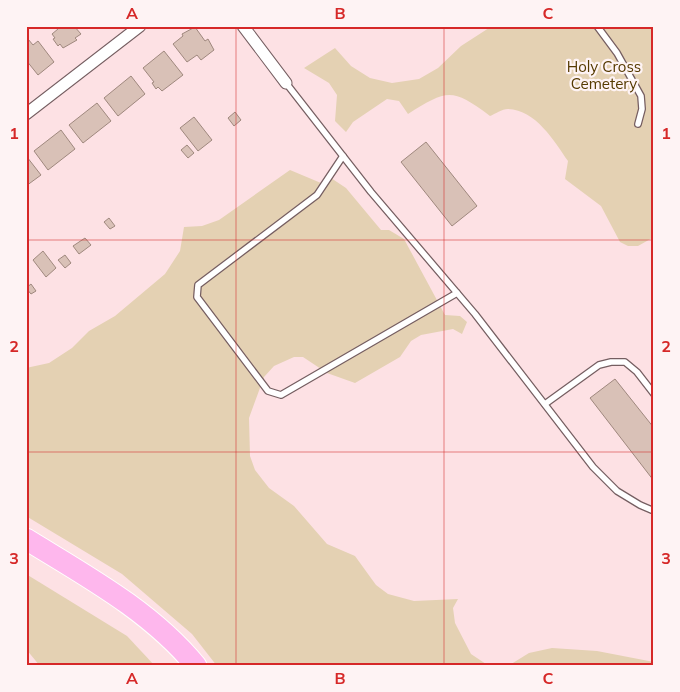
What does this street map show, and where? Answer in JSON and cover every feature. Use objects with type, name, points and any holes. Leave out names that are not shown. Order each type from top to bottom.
[{"type":"highway","points":[[26,539],[133,607],[163,631],[196,666]]},
{"type":"street","points":[[26,114],[140,26]]},
{"type":"street","points":[[243,26],[286,83]]},
{"type":"lane","points":[[598,26],[617,53],[640,96],[642,109],[638,124]]},
{"type":"lane","points":[[286,83],[371,192],[475,314],[593,467],[617,491],[654,511]]},
{"type":"lane","points":[[343,156],[317,196],[198,285],[197,297],[268,391],[281,395],[457,293]]},
{"type":"lane","points":[[545,404],[599,365],[611,362],[625,362],[637,372],[654,394]]},
{"type":"green space","name":"Holy Cross Cemetery","points":[[492,26],[654,26],[654,237],[638,246],[628,246],[620,242],[601,206],[565,179],[568,161],[543,128],[527,115],[508,109],[490,116],[466,100],[449,95],[432,100],[408,114],[399,101],[387,99],[353,122],[346,132],[335,121],[337,95],[329,83],[304,68],[335,48],[351,66],[370,78],[392,83],[419,79],[438,68],[461,46]]},
{"type":"green space","points":[[290,170],[321,183],[331,178],[346,188],[381,230],[389,230],[404,239],[445,315],[460,316],[467,322],[462,334],[453,329],[421,335],[411,341],[400,357],[355,383],[327,373],[303,357],[294,357],[274,366],[264,377],[249,418],[250,456],[255,470],[269,488],[294,506],[327,544],[355,556],[376,585],[388,594],[414,601],[458,599],[453,608],[455,623],[471,654],[489,666],[217,666],[192,634],[122,574],[26,516],[26,368],[49,363],[72,348],[89,331],[115,316],[165,274],[180,251],[184,227],[202,226],[219,220]]},
{"type":"green space","points":[[26,574],[127,636],[155,666],[40,666],[26,649]]},
{"type":"green space","points":[[552,648],[597,651],[654,662],[654,666],[508,666],[529,653]]},
{"type":"building","points":[[55,26],[74,26],[81,34],[75,38],[77,40],[63,48],[60,44],[58,46],[53,39],[55,38],[52,34],[58,29]]},
{"type":"building","points":[[195,27],[205,41],[208,39],[214,50],[201,60],[197,55],[187,62],[173,44],[183,36],[182,34]]},
{"type":"building","points":[[28,39],[33,45],[38,41],[54,62],[38,75],[26,60],[26,41]]},
{"type":"building","points":[[164,51],[183,75],[162,91],[158,87],[156,89],[152,83],[154,82],[143,68]]},
{"type":"building","points":[[131,76],[145,94],[118,116],[104,98]]},
{"type":"building","points":[[97,103],[111,121],[83,143],[69,125]]},
{"type":"building","points":[[235,112],[241,120],[234,126],[228,118]]},
{"type":"building","points":[[194,117],[212,140],[198,151],[180,128]]},
{"type":"building","points":[[61,130],[75,149],[48,170],[34,151]]},
{"type":"building","points":[[426,142],[477,206],[452,226],[401,162]]},
{"type":"building","points":[[187,145],[194,153],[188,158],[181,150]]},
{"type":"building","points":[[26,158],[41,175],[26,186]]},
{"type":"building","points":[[109,218],[115,226],[110,229],[104,222]]},
{"type":"building","points":[[85,238],[91,245],[79,254],[73,246]]},
{"type":"building","points":[[43,251],[56,268],[46,277],[33,260]]},
{"type":"building","points":[[65,255],[71,263],[65,268],[58,260]]},
{"type":"building","points":[[31,284],[36,291],[31,294],[26,288]]},
{"type":"building","points":[[615,379],[654,428],[654,481],[590,398]]}]
